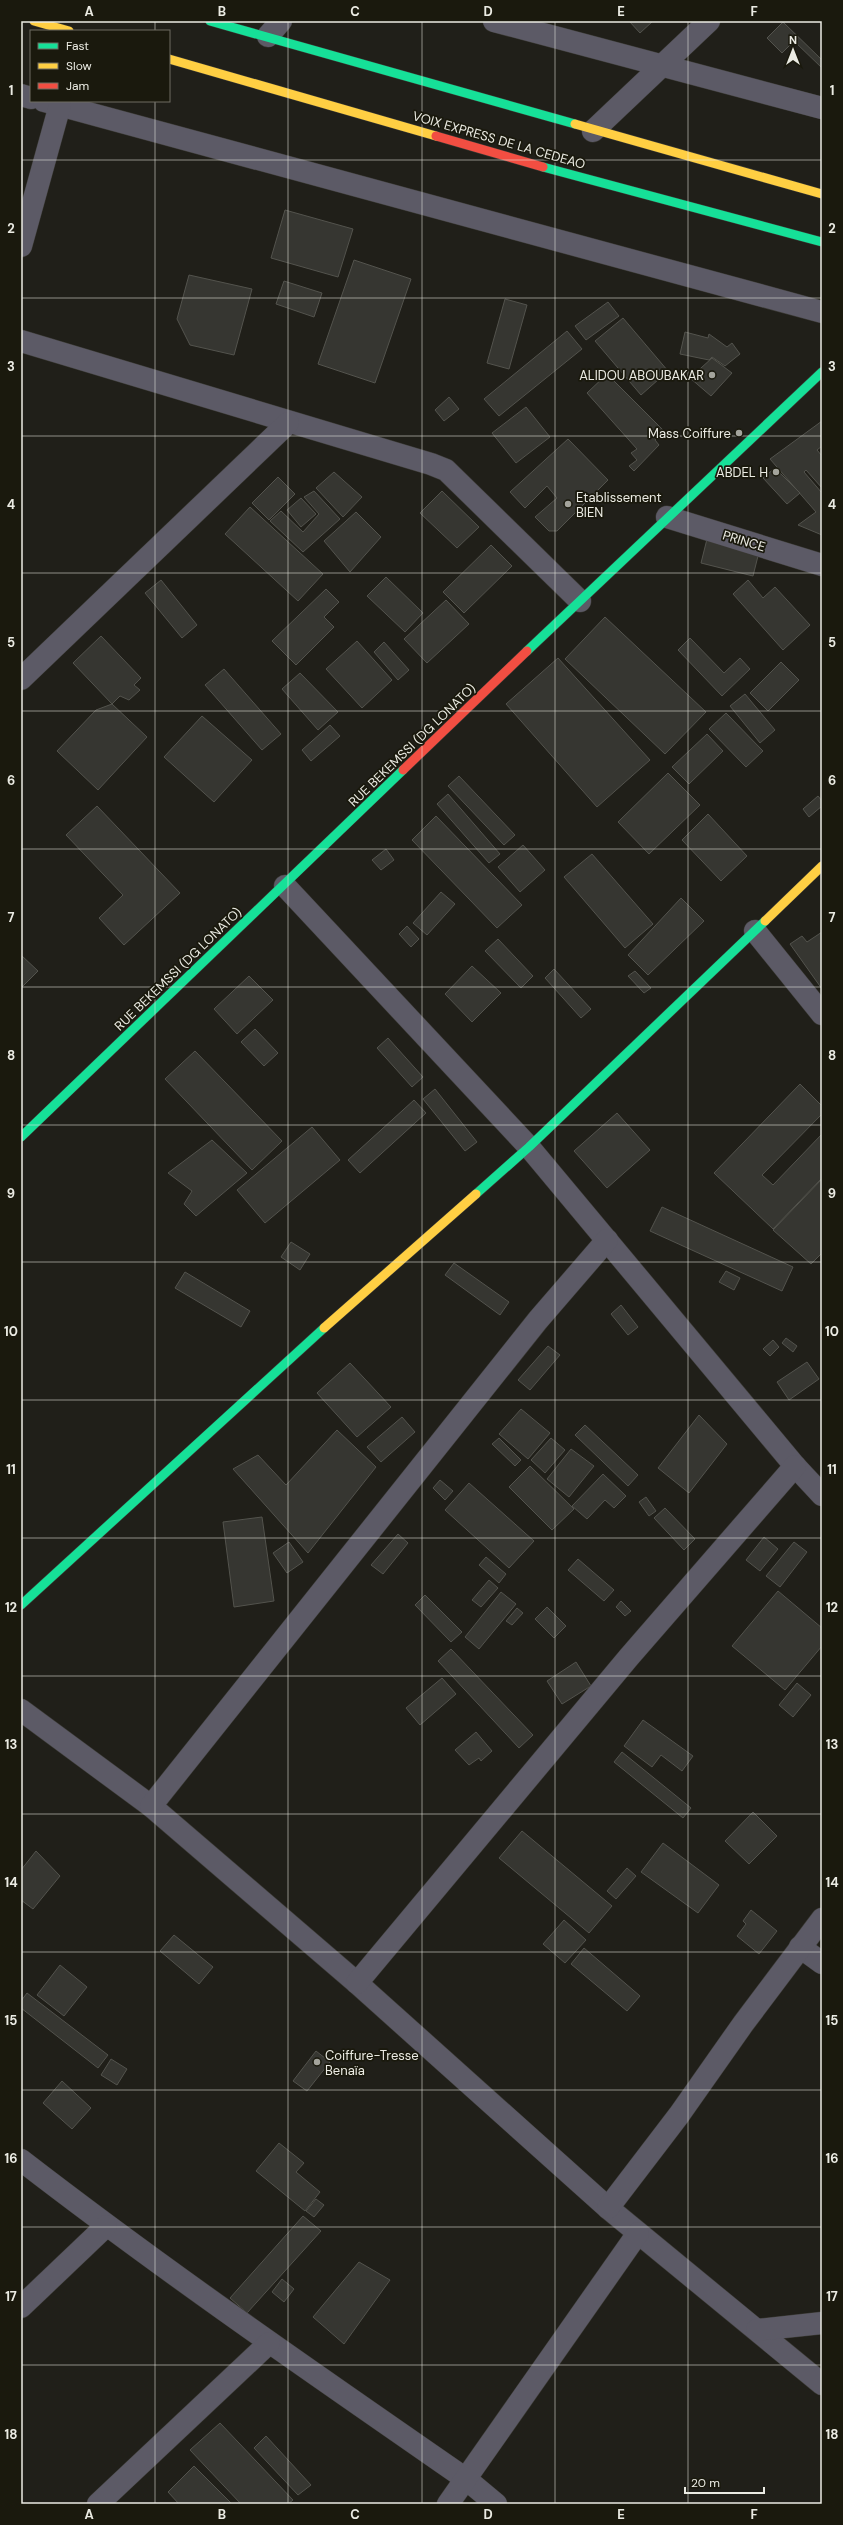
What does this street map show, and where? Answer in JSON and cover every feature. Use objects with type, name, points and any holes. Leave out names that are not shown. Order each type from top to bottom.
[{"type":"street","points":[[34,21],[66,30]]},
{"type":"street","points":[[210,21],[275,28],[593,131],[822,194]]},
{"type":"street","points":[[494,21],[822,108]]},
{"type":"street","points":[[593,131],[709,21]]},
{"type":"street","name":"VOIX EXPRESS DE LA CEDEAO","points":[[170,59],[627,191],[822,242]]},
{"type":"street","points":[[21,246],[52,103],[822,312]]},
{"type":"street","points":[[21,341],[288,423],[431,464],[446,470],[580,601]]},
{"type":"street","name":"RUE BEKEMSSI (DG LONATO)","points":[[21,1138],[285,886],[667,517],[822,372]]},
{"type":"street","points":[[21,679],[288,423]]},
{"type":"street","name":"PRINCE","points":[[667,517],[822,565]]},
{"type":"street","points":[[21,1606],[254,1390],[529,1147],[822,866]]},
{"type":"street","points":[[285,886],[529,1147],[795,1466],[822,1494]]},
{"type":"street","points":[[755,931],[822,1014]]},
{"type":"street","points":[[151,1806],[538,1320],[607,1240]]},
{"type":"street","points":[[358,1983],[629,1657],[795,1466]]},
{"type":"street","points":[[21,1710],[151,1806],[358,1983],[608,2208],[822,2384]]},
{"type":"street","points":[[608,2208],[679,2115],[800,1947],[822,1919]]},
{"type":"street","points":[[800,1947],[822,1963]]},
{"type":"street","points":[[21,2160],[106,2226],[269,2343],[466,2479],[496,2504]]},
{"type":"street","points":[[21,2307],[106,2226]]},
{"type":"street","points":[[448,2504],[638,2232]]},
{"type":"street","points":[[757,2330],[822,2323]]},
{"type":"street","points":[[98,2504],[269,2343]]},
{"type":"building","points":[[629,21],[653,21],[640,33]]},
{"type":"building","points":[[783,22],[822,60],[822,68],[794,41],[782,53],[767,38]]},
{"type":"building","points":[[285,210],[353,229],[338,277],[271,258]]},
{"type":"building","points":[[354,260],[411,279],[375,383],[318,364]]},
{"type":"building","points":[[189,275],[252,289],[234,355],[190,345],[177,319]]},
{"type":"building","points":[[284,281],[322,293],[314,317],[276,304]]},
{"type":"building","points":[[505,299],[527,305],[509,369],[487,363]]},
{"type":"building","points":[[608,302],[619,316],[586,340],[575,326]]},
{"type":"building","points":[[623,318],[668,371],[641,395],[595,341]]},
{"type":"building","points":[[567,331],[582,349],[499,416],[484,399]]},
{"type":"building","points":[[685,332],[708,338],[709,334],[727,347],[732,343],[740,354],[725,366],[712,357],[709,360],[680,354]]},
{"type":"building","points":[[712,358],[732,373],[711,396],[690,378]]},
{"type":"building","points":[[607,374],[664,431],[655,440],[659,445],[634,471],[629,466],[637,460],[631,453],[637,449],[587,393]]},
{"type":"building","points":[[449,397],[459,409],[444,421],[435,410]]},
{"type":"building","points":[[526,407],[550,437],[516,463],[492,433]]},
{"type":"building","points":[[822,421],[822,446],[817,450],[822,456],[822,488],[806,470],[804,472],[822,493],[822,535],[798,525],[816,512],[770,459]]},
{"type":"building","points":[[568,439],[608,480],[557,531],[549,531],[535,517],[557,498],[547,486],[525,508],[510,492]]},
{"type":"building","points":[[775,468],[800,493],[787,504],[763,478]]},
{"type":"building","points":[[334,472],[362,497],[343,517],[316,488]]},
{"type":"building","points":[[278,477],[295,494],[269,520],[252,503]]},
{"type":"building","points":[[314,491],[340,519],[303,552],[270,521],[281,511],[303,532],[319,514],[304,497]]},
{"type":"building","points":[[442,491],[479,527],[457,548],[420,513]]},
{"type":"building","points":[[301,498],[316,514],[301,527],[287,510]]},
{"type":"building","points":[[250,507],[323,574],[298,601],[225,534]]},
{"type":"building","points":[[356,512],[381,537],[350,572],[324,541]]},
{"type":"building","points":[[707,539],[759,552],[753,576],[701,563]]},
{"type":"building","points":[[491,545],[512,566],[464,613],[443,592]]},
{"type":"building","points":[[386,577],[423,613],[405,632],[367,596]]},
{"type":"building","points":[[161,580],[197,625],[182,638],[145,593]]},
{"type":"building","points":[[748,580],[763,598],[775,587],[810,625],[783,650],[733,594]]},
{"type":"building","points":[[326,589],[339,602],[324,617],[334,627],[296,665],[272,641]]},
{"type":"building","points":[[446,600],[469,624],[427,663],[404,639]]},
{"type":"building","points":[[605,617],[706,712],[665,754],[565,659]]},
{"type":"building","points":[[101,636],[141,678],[134,685],[140,690],[129,700],[120,696],[112,704],[73,663]]},
{"type":"building","points":[[690,638],[724,673],[740,658],[750,669],[722,696],[678,650]]},
{"type":"building","points":[[357,641],[392,680],[362,708],[326,669]]},
{"type":"building","points":[[384,642],[409,670],[398,680],[374,652]]},
{"type":"building","points":[[558,658],[650,760],[597,807],[506,704]]},
{"type":"building","points":[[781,662],[799,680],[768,711],[750,693]]},
{"type":"building","points":[[224,669],[281,734],[262,750],[205,685]]},
{"type":"building","points":[[300,673],[338,712],[318,730],[282,689]]},
{"type":"building","points":[[745,694],[775,730],[760,743],[730,706]]},
{"type":"building","points":[[112,704],[147,737],[98,790],[57,751],[96,710]]},
{"type":"building","points":[[726,713],[763,751],[746,767],[709,729]]},
{"type":"building","points":[[202,716],[252,760],[214,802],[164,757]]},
{"type":"building","points":[[330,725],[340,736],[311,761],[302,750]]},
{"type":"building","points":[[707,734],[723,751],[689,784],[672,767]]},
{"type":"building","points":[[668,773],[700,805],[649,854],[618,822]]},
{"type":"building","points":[[459,776],[515,835],[504,845],[448,786]]},
{"type":"building","points":[[448,794],[500,854],[489,863],[437,804]]},
{"type":"building","points":[[818,796],[822,801],[822,806],[809,817],[803,809]]},
{"type":"building","points":[[97,806],[180,893],[124,945],[99,918],[123,895],[66,835]]},
{"type":"building","points":[[708,814],[747,856],[721,881],[682,840]]},
{"type":"building","points":[[436,816],[522,905],[497,928],[412,840]]},
{"type":"building","points":[[523,845],[545,870],[520,892],[498,867]]},
{"type":"building","points":[[386,849],[394,860],[381,870],[372,860]]},
{"type":"building","points":[[592,854],[653,924],[625,948],[564,877]]},
{"type":"building","points":[[441,892],[455,904],[427,935],[413,923]]},
{"type":"building","points":[[681,898],[704,921],[648,975],[628,955]]},
{"type":"building","points":[[407,926],[419,939],[411,947],[399,934]]},
{"type":"building","points":[[822,932],[822,989],[790,944],[802,936],[807,942]]},
{"type":"building","points":[[498,939],[533,976],[521,988],[485,951]]},
{"type":"building","points":[[21,955],[38,971],[21,988]]},
{"type":"building","points":[[472,966],[501,993],[472,1022],[445,994]]},
{"type":"building","points":[[554,969],[591,1009],[581,1018],[545,978]]},
{"type":"building","points":[[635,971],[651,988],[644,993],[628,976]]},
{"type":"building","points":[[249,976],[273,1000],[237,1034],[214,1009]]},
{"type":"building","points":[[255,1029],[278,1053],[264,1066],[241,1042]]},
{"type":"building","points":[[388,1038],[423,1077],[412,1087],[377,1048]]},
{"type":"building","points":[[195,1051],[282,1141],[252,1170],[165,1079]]},
{"type":"building","points":[[800,1084],[822,1106],[822,1114],[762,1175],[773,1185],[822,1134],[822,1178],[773,1229],[714,1173]]},
{"type":"building","points":[[435,1089],[477,1142],[465,1151],[423,1099]]},
{"type":"building","points":[[414,1100],[426,1113],[360,1173],[348,1160]]},
{"type":"building","points":[[617,1113],[650,1150],[607,1188],[574,1151]]},
{"type":"building","points":[[312,1127],[340,1160],[265,1223],[237,1190]]},
{"type":"building","points":[[212,1140],[247,1173],[196,1216],[184,1204],[192,1191],[168,1173]]},
{"type":"building","points":[[822,1179],[822,1253],[811,1264],[773,1230]]},
{"type":"building","points":[[662,1207],[793,1267],[782,1291],[650,1231]]},
{"type":"building","points":[[291,1242],[310,1254],[300,1270],[281,1257]]},
{"type":"building","points":[[454,1263],[509,1302],[500,1315],[445,1275]]},
{"type":"building","points":[[726,1271],[740,1278],[734,1290],[719,1282]]},
{"type":"building","points":[[185,1272],[250,1311],[241,1327],[175,1288]]},
{"type":"building","points":[[621,1305],[638,1327],[628,1335],[611,1314]]},
{"type":"building","points":[[786,1338],[797,1346],[793,1352],[782,1343]]},
{"type":"building","points":[[773,1340],[779,1347],[770,1356],[763,1349]]},
{"type":"building","points":[[548,1346],[560,1355],[530,1390],[518,1380]]},
{"type":"building","points":[[807,1362],[819,1379],[789,1400],[777,1382]]},
{"type":"building","points":[[350,1363],[391,1407],[357,1437],[317,1393]]},
{"type":"building","points":[[521,1409],[550,1433],[528,1459],[499,1434]]},
{"type":"building","points":[[699,1415],[727,1444],[689,1493],[658,1468]]},
{"type":"building","points":[[402,1417],[415,1432],[381,1462],[367,1447]]},
{"type":"building","points":[[585,1425],[638,1475],[628,1486],[575,1435]]},
{"type":"building","points":[[337,1430],[376,1467],[308,1553],[233,1469],[258,1455],[286,1485]]},
{"type":"building","points":[[499,1438],[521,1460],[515,1466],[492,1444]]},
{"type":"building","points":[[551,1438],[565,1450],[545,1473],[531,1460]]},
{"type":"building","points":[[571,1449],[594,1466],[569,1497],[547,1479]]},
{"type":"building","points":[[530,1466],[574,1509],[552,1530],[509,1487]]},
{"type":"building","points":[[603,1474],[626,1496],[614,1508],[605,1500],[587,1519],[572,1506]]},
{"type":"building","points":[[440,1480],[453,1491],[445,1500],[433,1488]]},
{"type":"building","points":[[469,1483],[534,1541],[509,1568],[445,1510]]},
{"type":"building","points":[[646,1497],[656,1511],[649,1516],[639,1502]]},
{"type":"building","points":[[665,1508],[695,1539],[684,1550],[654,1518]]},
{"type":"building","points":[[262,1517],[274,1601],[234,1607],[223,1522]]},
{"type":"building","points":[[398,1534],[408,1543],[383,1574],[371,1565]]},
{"type":"building","points":[[764,1537],[778,1549],[760,1571],[746,1560]]},
{"type":"building","points":[[289,1542],[303,1562],[287,1573],[273,1553]]},
{"type":"building","points":[[794,1542],[807,1552],[780,1587],[766,1576]]},
{"type":"building","points":[[486,1557],[506,1574],[499,1583],[479,1565]]},
{"type":"building","points":[[578,1559],[614,1590],[604,1601],[568,1570]]},
{"type":"building","points":[[489,1580],[498,1588],[481,1607],[472,1600]]},
{"type":"building","points":[[778,1591],[822,1628],[822,1646],[785,1690],[732,1646]]},
{"type":"building","points":[[501,1592],[516,1604],[479,1649],[465,1637]]},
{"type":"building","points":[[425,1595],[462,1632],[451,1642],[415,1605]]},
{"type":"building","points":[[621,1601],[631,1611],[625,1616],[616,1607]]},
{"type":"building","points":[[547,1607],[566,1626],[554,1638],[535,1619]]},
{"type":"building","points":[[517,1608],[523,1613],[512,1625],[506,1621]]},
{"type":"building","points":[[451,1649],[533,1735],[519,1748],[438,1661]]},
{"type":"building","points":[[576,1662],[591,1686],[562,1704],[547,1681]]},
{"type":"building","points":[[442,1678],[456,1694],[420,1725],[406,1708]]},
{"type":"building","points":[[797,1683],[811,1695],[793,1717],[779,1705]]},
{"type":"building","points":[[643,1720],[693,1756],[682,1771],[661,1755],[652,1767],[624,1746]]},
{"type":"building","points":[[476,1732],[492,1751],[481,1761],[479,1758],[469,1765],[455,1750]]},
{"type":"building","points":[[622,1752],[691,1808],[683,1818],[614,1762]]},
{"type":"building","points":[[753,1812],[777,1836],[749,1864],[725,1841]]},
{"type":"building","points":[[522,1831],[612,1906],[589,1933],[499,1858]]},
{"type":"building","points":[[663,1843],[719,1885],[698,1913],[641,1872]]},
{"type":"building","points":[[36,1851],[60,1876],[33,1909],[21,1900],[21,1870]]},
{"type":"building","points":[[627,1868],[636,1876],[616,1899],[607,1891]]},
{"type":"building","points":[[751,1910],[777,1931],[759,1954],[737,1936],[746,1924],[743,1921]]},
{"type":"building","points":[[564,1920],[586,1940],[565,1963],[543,1944]]},
{"type":"building","points":[[174,1935],[213,1967],[199,1984],[160,1951]]},
{"type":"building","points":[[584,1948],[640,1996],[627,2011],[571,1964]]},
{"type":"building","points":[[60,1965],[87,1987],[64,2016],[37,1995]]},
{"type":"building","points":[[27,1993],[108,2055],[98,2068],[21,2008],[21,2001]]},
{"type":"building","points":[[316,2051],[330,2062],[307,2091],[293,2081]]},
{"type":"building","points":[[111,2059],[127,2069],[117,2085],[101,2075]]},
{"type":"building","points":[[62,2081],[91,2108],[72,2129],[43,2103]]},
{"type":"building","points":[[279,2143],[304,2163],[296,2172],[320,2192],[305,2211],[256,2171]]},
{"type":"building","points":[[316,2199],[324,2205],[314,2217],[306,2211]]},
{"type":"building","points":[[303,2216],[321,2231],[247,2313],[230,2298]]},
{"type":"building","points":[[359,2262],[390,2280],[344,2344],[313,2317]]},
{"type":"building","points":[[282,2279],[294,2289],[284,2302],[272,2292]]},
{"type":"building","points":[[220,2423],[293,2500],[288,2504],[241,2504],[190,2450]]},
{"type":"building","points":[[266,2436],[311,2485],[298,2495],[254,2448]]},
{"type":"building","points":[[194,2466],[232,2504],[179,2504],[168,2492]]},
{"type":"traffic: fast","points":[[210,21],[575,124]]},
{"type":"traffic: fast","points":[[543,167],[822,242]]},
{"type":"traffic: fast","points":[[527,651],[822,372]]},
{"type":"traffic: fast","points":[[21,1137],[403,770]]},
{"type":"traffic: fast","points":[[476,1194],[529,1147],[765,921]]},
{"type":"traffic: fast","points":[[21,1605],[324,1328]]},
{"type":"traffic: slow","points":[[34,21],[66,30]]},
{"type":"traffic: slow","points":[[170,59],[436,136]]},
{"type":"traffic: slow","points":[[575,124],[822,194]]},
{"type":"traffic: slow","points":[[765,921],[822,866]]},
{"type":"traffic: slow","points":[[324,1328],[476,1194]]},
{"type":"traffic: jam","points":[[436,136],[543,167]]},
{"type":"traffic: jam","points":[[403,770],[527,651]]},
{"type":"place","name":"ALIDOU ABOUBAKAR","points":[[712,375]]},
{"type":"place","name":"Mass Coiffure","points":[[739,433]]},
{"type":"place","name":"ABDEL H","points":[[776,472]]},
{"type":"place","name":"Etablissement BIEN","points":[[568,504]]},
{"type":"place","name":"Coiffure-Tresse Benaïa","points":[[317,2062]]}]
